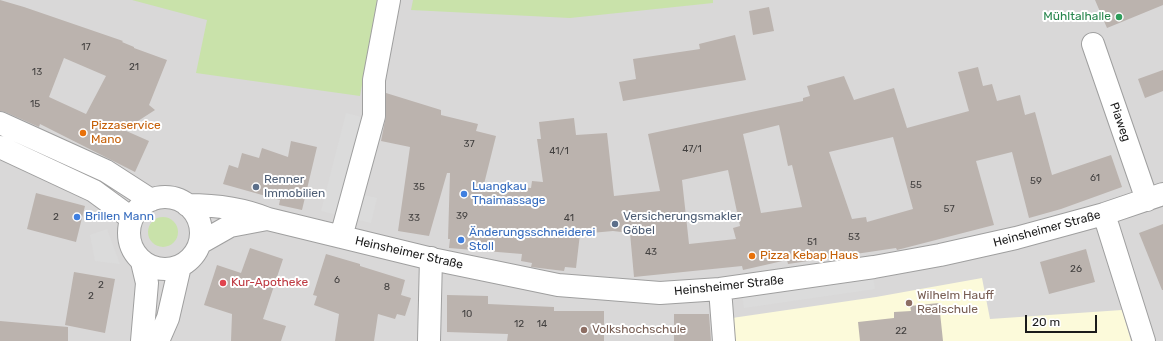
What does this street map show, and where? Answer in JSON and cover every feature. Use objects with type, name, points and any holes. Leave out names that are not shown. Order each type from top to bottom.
[{"type":"street","points":[[341,237],[374,116],[374,80],[389,0]]},
{"type":"street","name":"Piaweg","points":[[1094,44],[1155,197]]},
{"type":"street","points":[[0,123],[106,171],[151,200]]},
{"type":"street","points":[[26,159],[39,140]]},
{"type":"street","points":[[0,147],[94,191],[131,218]]},
{"type":"street","points":[[94,191],[106,171]]},
{"type":"street","name":"Heinsheimer Straße","points":[[151,200],[164,197],[176,199],[187,205],[228,207],[251,212],[268,219],[341,237],[558,285],[660,293],[720,289],[874,267],[940,255],[1016,238],[1104,214],[1155,197]]},
{"type":"street","points":[[142,341],[147,283],[142,262],[132,249],[128,234],[131,218],[136,210],[151,200]]},
{"type":"street","points":[[187,205],[194,212],[199,222],[201,232],[200,243]]},
{"type":"street","points":[[1104,214],[1144,341]]},
{"type":"street","name":"Heinsheimer Straße","points":[[142,262],[150,267],[160,270],[180,266],[189,260],[196,252],[200,243],[230,226],[268,219]]},
{"type":"street","points":[[429,341],[431,258]]},
{"type":"street","points":[[158,341],[168,318],[180,266]]},
{"type":"street","points":[[720,289],[724,341]]},
{"type":"shaded area","points":[[0,0],[1163,0],[1163,341],[0,341]]},
{"type":"shaded area","points":[[346,113],[377,121],[359,194],[377,198],[371,223],[321,211]]},
{"type":"shaded area","points":[[107,229],[120,264],[95,261],[90,235]]},
{"type":"shaded area","points":[[873,276],[875,289],[744,308],[742,295]]},
{"type":"shaded area","name":"Wilhelm Hauff Realschule","points":[[982,278],[990,319],[1122,310],[1131,341],[734,341],[732,318],[876,297]]},
{"type":"green space","points":[[132,0],[377,0],[360,96],[196,73],[207,20]]},
{"type":"green space","points":[[413,0],[713,0],[713,3],[570,18],[411,10]]},
{"type":"green space","points":[[163,217],[169,218],[177,226],[177,238],[169,246],[163,247],[157,246],[149,238],[148,232],[149,226],[157,218]]},
{"type":"building","points":[[0,0],[123,41],[122,42],[134,48],[167,60],[149,105],[155,110],[124,130],[149,141],[135,172],[40,124],[39,127],[0,111]],"holes":[[[64,58],[106,76],[86,114],[49,97]]]},
{"type":"building","name":"Mühltalhalle","points":[[1095,0],[1163,0],[1163,5],[1107,28]]},
{"type":"building","points":[[769,7],[774,31],[753,35],[749,11]]},
{"type":"building","points":[[735,35],[746,80],[623,101],[619,82],[636,79],[633,59],[700,49],[699,44]]},
{"type":"building","points":[[978,67],[983,86],[992,84],[997,101],[1020,95],[1025,115],[1035,112],[1052,175],[1111,155],[1122,187],[1061,209],[1029,218],[1012,152],[976,161],[994,225],[897,250],[896,248],[788,264],[787,260],[743,270],[742,266],[634,277],[630,233],[613,231],[580,234],[576,268],[565,267],[564,271],[531,267],[532,263],[521,261],[522,254],[449,248],[450,173],[447,173],[429,236],[398,231],[410,147],[381,141],[386,116],[386,93],[441,110],[441,115],[478,124],[476,131],[496,136],[484,184],[531,188],[532,181],[543,182],[537,139],[541,139],[539,122],[574,118],[576,135],[607,133],[614,196],[660,191],[648,134],[803,101],[803,98],[810,96],[807,86],[844,76],[854,100],[894,88],[907,128],[969,111],[958,72]],"holes":[[[779,125],[788,166],[792,165],[802,207],[761,213],[743,134]],[[893,137],[913,209],[867,222],[866,217],[852,219],[829,152]],[[728,170],[740,226],[733,228],[736,239],[689,244],[682,180]]]},
{"type":"building","points":[[1163,70],[1163,91],[1145,98],[1138,79]]},
{"type":"building","points":[[291,141],[317,147],[302,210],[279,205],[280,200],[223,184],[229,165],[238,168],[242,153],[259,158],[262,148],[288,157]]},
{"type":"building","points":[[36,193],[85,206],[76,242],[27,229]]},
{"type":"building","points":[[1163,224],[1163,290],[1162,290],[1139,233]]},
{"type":"building","points":[[250,248],[283,259],[263,319],[286,326],[281,341],[231,341],[232,314],[204,305],[217,265],[241,273]]},
{"type":"building","points":[[1086,249],[1095,282],[1049,294],[1040,262]]},
{"type":"building","points":[[326,254],[405,280],[401,295],[411,298],[405,316],[397,314],[395,319],[378,314],[374,341],[335,341],[339,314],[314,305],[317,296],[313,295]]},
{"type":"building","points":[[74,272],[115,279],[105,333],[65,325]]},
{"type":"building","points":[[447,295],[488,296],[488,304],[554,307],[554,311],[604,311],[604,341],[507,341],[508,334],[447,332]]},
{"type":"building","points":[[939,303],[943,341],[860,341],[858,322],[894,318],[894,312],[911,311],[910,306]]},
{"type":"building","points":[[674,314],[709,314],[711,341],[674,341]]},
{"type":"building","points":[[0,321],[68,327],[68,341],[0,341]]},
{"type":"place","name":"Mühltalhalle","points":[[1119,17]]},
{"type":"place","name":"Pizzaservice Mano","points":[[83,133]]},
{"type":"place","name":"Renner Immobilien","points":[[256,187]]},
{"type":"place","name":"Luangkau Thaimassage","points":[[464,194]]},
{"type":"place","name":"Brillen Mann","points":[[77,217]]},
{"type":"place","name":"Versicherungsmakler Göbel","points":[[615,224]]},
{"type":"place","name":"Änderungsschneiderei Stoll","points":[[461,240]]},
{"type":"place","name":"Pizza Kebap Haus","points":[[752,256]]},
{"type":"place","name":"Kur-Apotheke","points":[[223,283]]},
{"type":"place","name":"Wilhelm Hauff Realschule","points":[[909,303]]},
{"type":"place","name":"Volkshochschule","points":[[584,330]]}]
